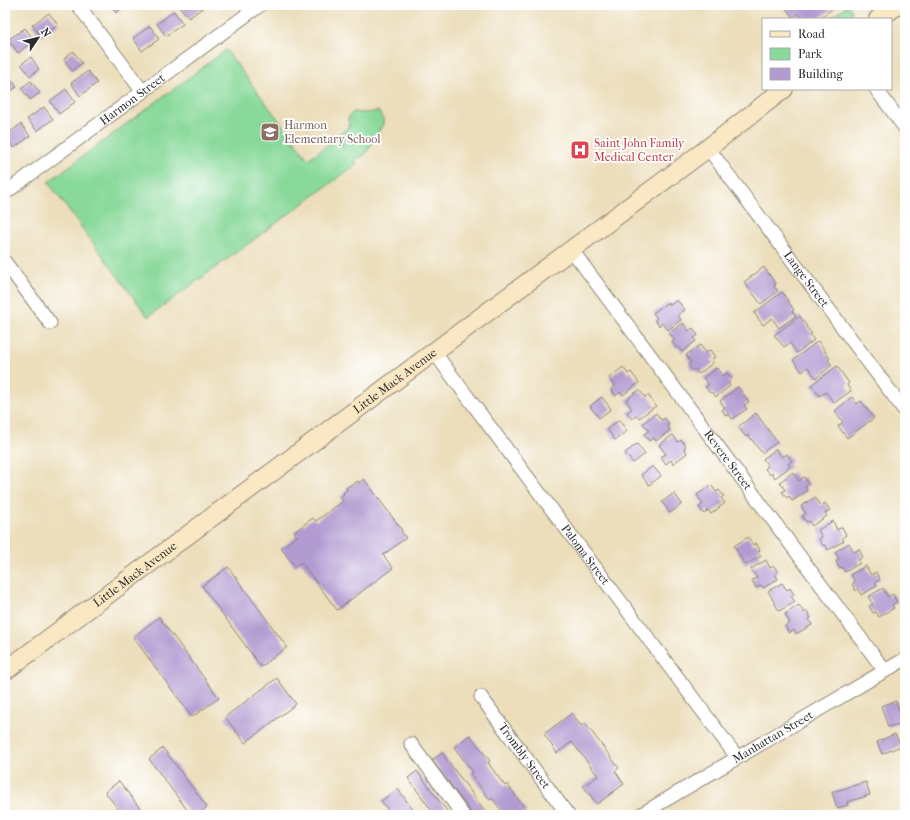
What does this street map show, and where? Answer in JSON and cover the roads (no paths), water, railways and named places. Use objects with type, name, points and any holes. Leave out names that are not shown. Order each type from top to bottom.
[{"type":"main road","points":[[879,18],[898,5]]},
{"type":"main road","name":"Little Mack Avenue","points":[[5,670],[708,148],[783,90]]},
{"type":"street","points":[[78,5],[143,92]]},
{"type":"street","name":"Harmon Street","points":[[5,193],[260,5]]},
{"type":"street","points":[[877,90],[905,128]]},
{"type":"street","name":"Lange Street","points":[[708,148],[905,411]]},
{"type":"street","name":"Revere Street","points":[[571,249],[885,671]]},
{"type":"street","points":[[5,262],[50,323]]},
{"type":"street","name":"Paloma Street","points":[[434,352],[737,757]]},
{"type":"street","name":"Manhattan Street","points":[[640,815],[905,659]]},
{"type":"street","name":"Trombly Street","points":[[481,697],[568,815]]},
{"type":"street","points":[[411,744],[463,815]]},
{"type":"place","name":"Harmon Elementary School","points":[[270,132]]},
{"type":"place","name":"Saint John Family Medical Center","points":[[580,150]]}]
